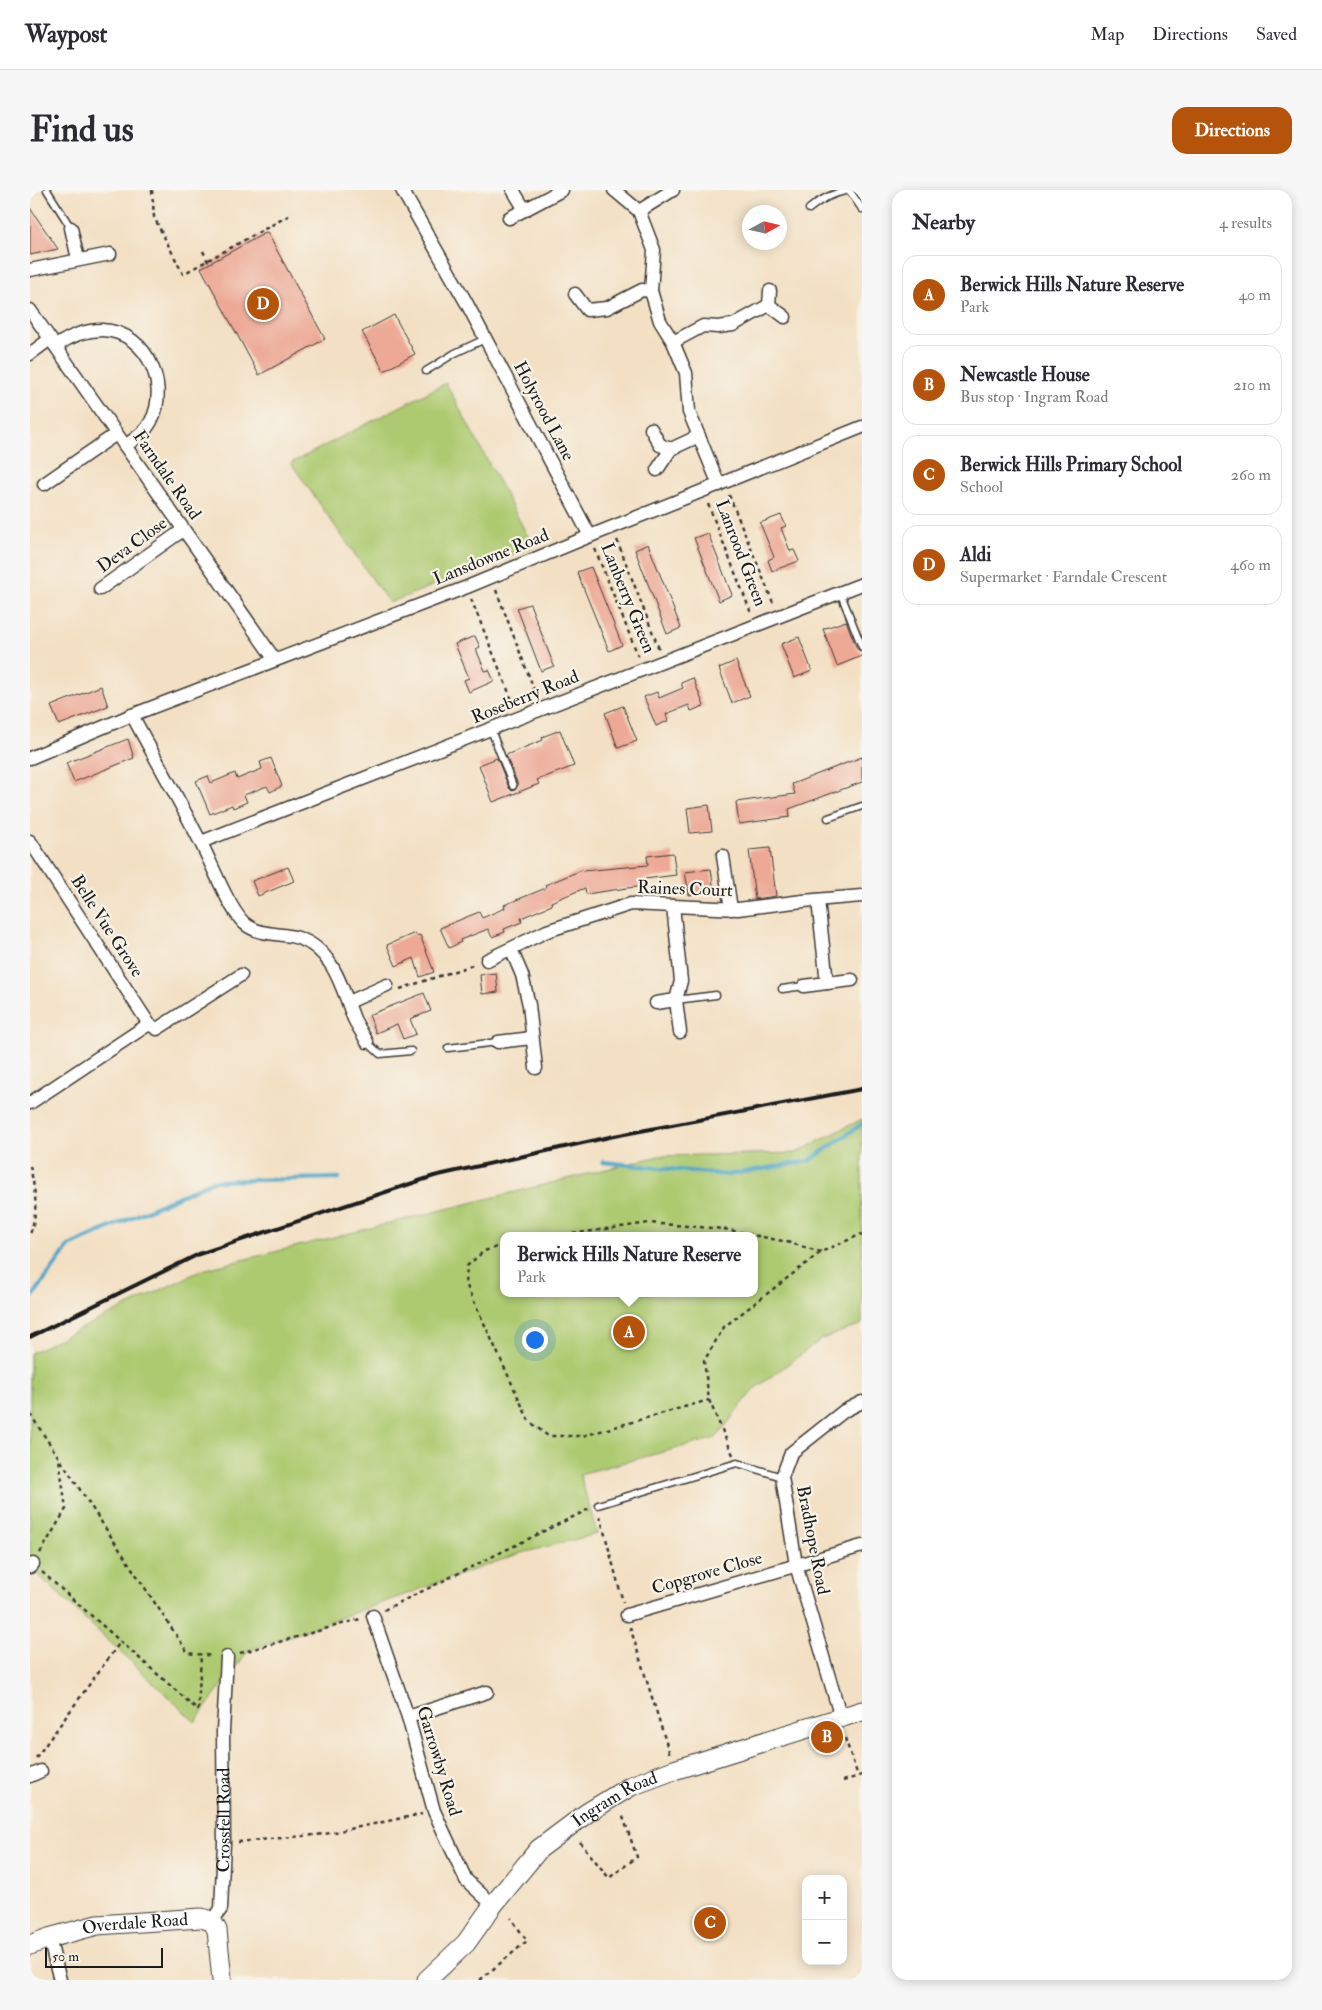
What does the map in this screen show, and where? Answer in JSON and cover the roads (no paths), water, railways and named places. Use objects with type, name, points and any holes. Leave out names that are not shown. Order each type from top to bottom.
[{"type":"street","name":"Holyrood Lane","points":[[402,190],[466,302],[590,536]]},
{"type":"street","points":[[513,190],[525,210]]},
{"type":"street","points":[[509,218],[562,190]]},
{"type":"street","points":[[614,190],[640,211],[654,250],[651,291],[660,321],[673,342],[686,373],[689,412],[722,484]]},
{"type":"street","points":[[640,211],[673,190]]},
{"type":"street","points":[[71,228],[78,259]]},
{"type":"street","points":[[30,270],[110,254]]},
{"type":"street","points":[[575,294],[587,310],[607,308],[642,290],[651,291]]},
{"type":"street","points":[[769,305],[770,292]]},
{"type":"street","points":[[673,342],[703,326],[733,325],[769,305]]},
{"type":"street","points":[[769,305],[785,317]]},
{"type":"street","name":"Farndale Road","points":[[30,310],[274,660]]},
{"type":"street","points":[[30,354],[81,332],[102,330],[124,336],[136,344],[152,366],[158,382],[156,406],[146,428],[125,446]]},
{"type":"street","name":"Lansdowne Road","points":[[30,758],[132,715],[467,588],[612,527],[862,427]]},
{"type":"street","points":[[651,429],[660,445],[671,449]]},
{"type":"street","points":[[44,484],[116,434]]},
{"type":"street","points":[[656,470],[671,449],[699,436]]},
{"type":"street","name":"Deva Close","points":[[100,590],[183,530]]},
{"type":"street","name":"Roseberry Road","points":[[201,842],[862,584]]},
{"type":"street","points":[[132,715],[201,842],[236,912],[245,923],[256,930],[296,937],[317,947],[326,957],[367,1042]]},
{"type":"street","name":"Belle Vue Grove","points":[[30,840],[153,1026]]},
{"type":"street","points":[[723,856],[731,909]]},
{"type":"street","name":"Raines Court","points":[[486,960],[547,931],[631,904],[731,909],[862,896]]},
{"type":"street","points":[[818,900],[827,983]]},
{"type":"street","points":[[673,906],[681,981],[676,1000],[680,1032]]},
{"type":"street","points":[[511,948],[522,975],[529,1005],[536,1068]]},
{"type":"street","points":[[30,1103],[153,1026],[241,975]]},
{"type":"street","points":[[804,986],[852,980]]},
{"type":"street","points":[[349,1002],[392,988]]},
{"type":"street","points":[[656,1003],[676,1000]]},
{"type":"street","points":[[498,1042],[532,1038]]},
{"type":"street","name":"Bradhope Road","points":[[841,1718],[796,1565],[782,1477],[791,1453],[844,1411],[862,1402]]},
{"type":"street","name":"Copgrove Close","points":[[627,1615],[862,1546]]},
{"type":"street","name":"Garrowby Road","points":[[373,1616],[408,1717],[434,1811],[466,1880],[493,1905]]},
{"type":"street","name":"Crossfell Road","points":[[212,1922],[221,1909],[224,1843],[222,1731],[227,1657]]},
{"type":"street","points":[[408,1717],[487,1692]]},
{"type":"street","name":"Ingram Road","points":[[427,1980],[466,1943],[493,1905],[539,1849],[587,1813],[631,1786],[674,1770],[862,1711]]},
{"type":"street","name":"Overdale Road","points":[[30,1945],[97,1925],[195,1918],[212,1922]]},
{"type":"street","points":[[212,1922],[220,1939],[222,1980]]},
{"type":"street","points":[[49,1938],[60,1980]]},
{"type":"lane","points":[[47,190],[71,228]]},
{"type":"lane","points":[[809,209],[837,192],[849,190],[862,208]]},
{"type":"lane","points":[[426,371],[485,338]]},
{"type":"lane","points":[[840,592],[862,647]]},
{"type":"lane","points":[[491,730],[513,786]]},
{"type":"lane","points":[[828,818],[862,806]]},
{"type":"lane","points":[[782,989],[804,986]]},
{"type":"lane","points":[[676,1000],[716,996]]},
{"type":"lane","points":[[367,1042],[380,1054],[411,1051]]},
{"type":"lane","points":[[448,1048],[498,1042]]},
{"type":"lane","points":[[598,1505],[737,1463],[782,1477]]},
{"type":"waterway","points":[[603,1162],[727,1175],[809,1161],[862,1124]]},
{"type":"waterway","points":[[30,1300],[69,1246],[213,1181],[339,1178]]},
{"type":"railway","points":[[30,1337],[199,1254],[434,1176],[614,1136],[862,1089]]},
{"type":"place","name":"Aldi","points":[[263,304]]},
{"type":"place","name":"Berwick Hills Nature Reserve","points":[[629,1332]]},
{"type":"place","name":"Newcastle House","points":[[827,1737]]},
{"type":"place","name":"Berwick Hills Primary School","points":[[710,1923]]}]
